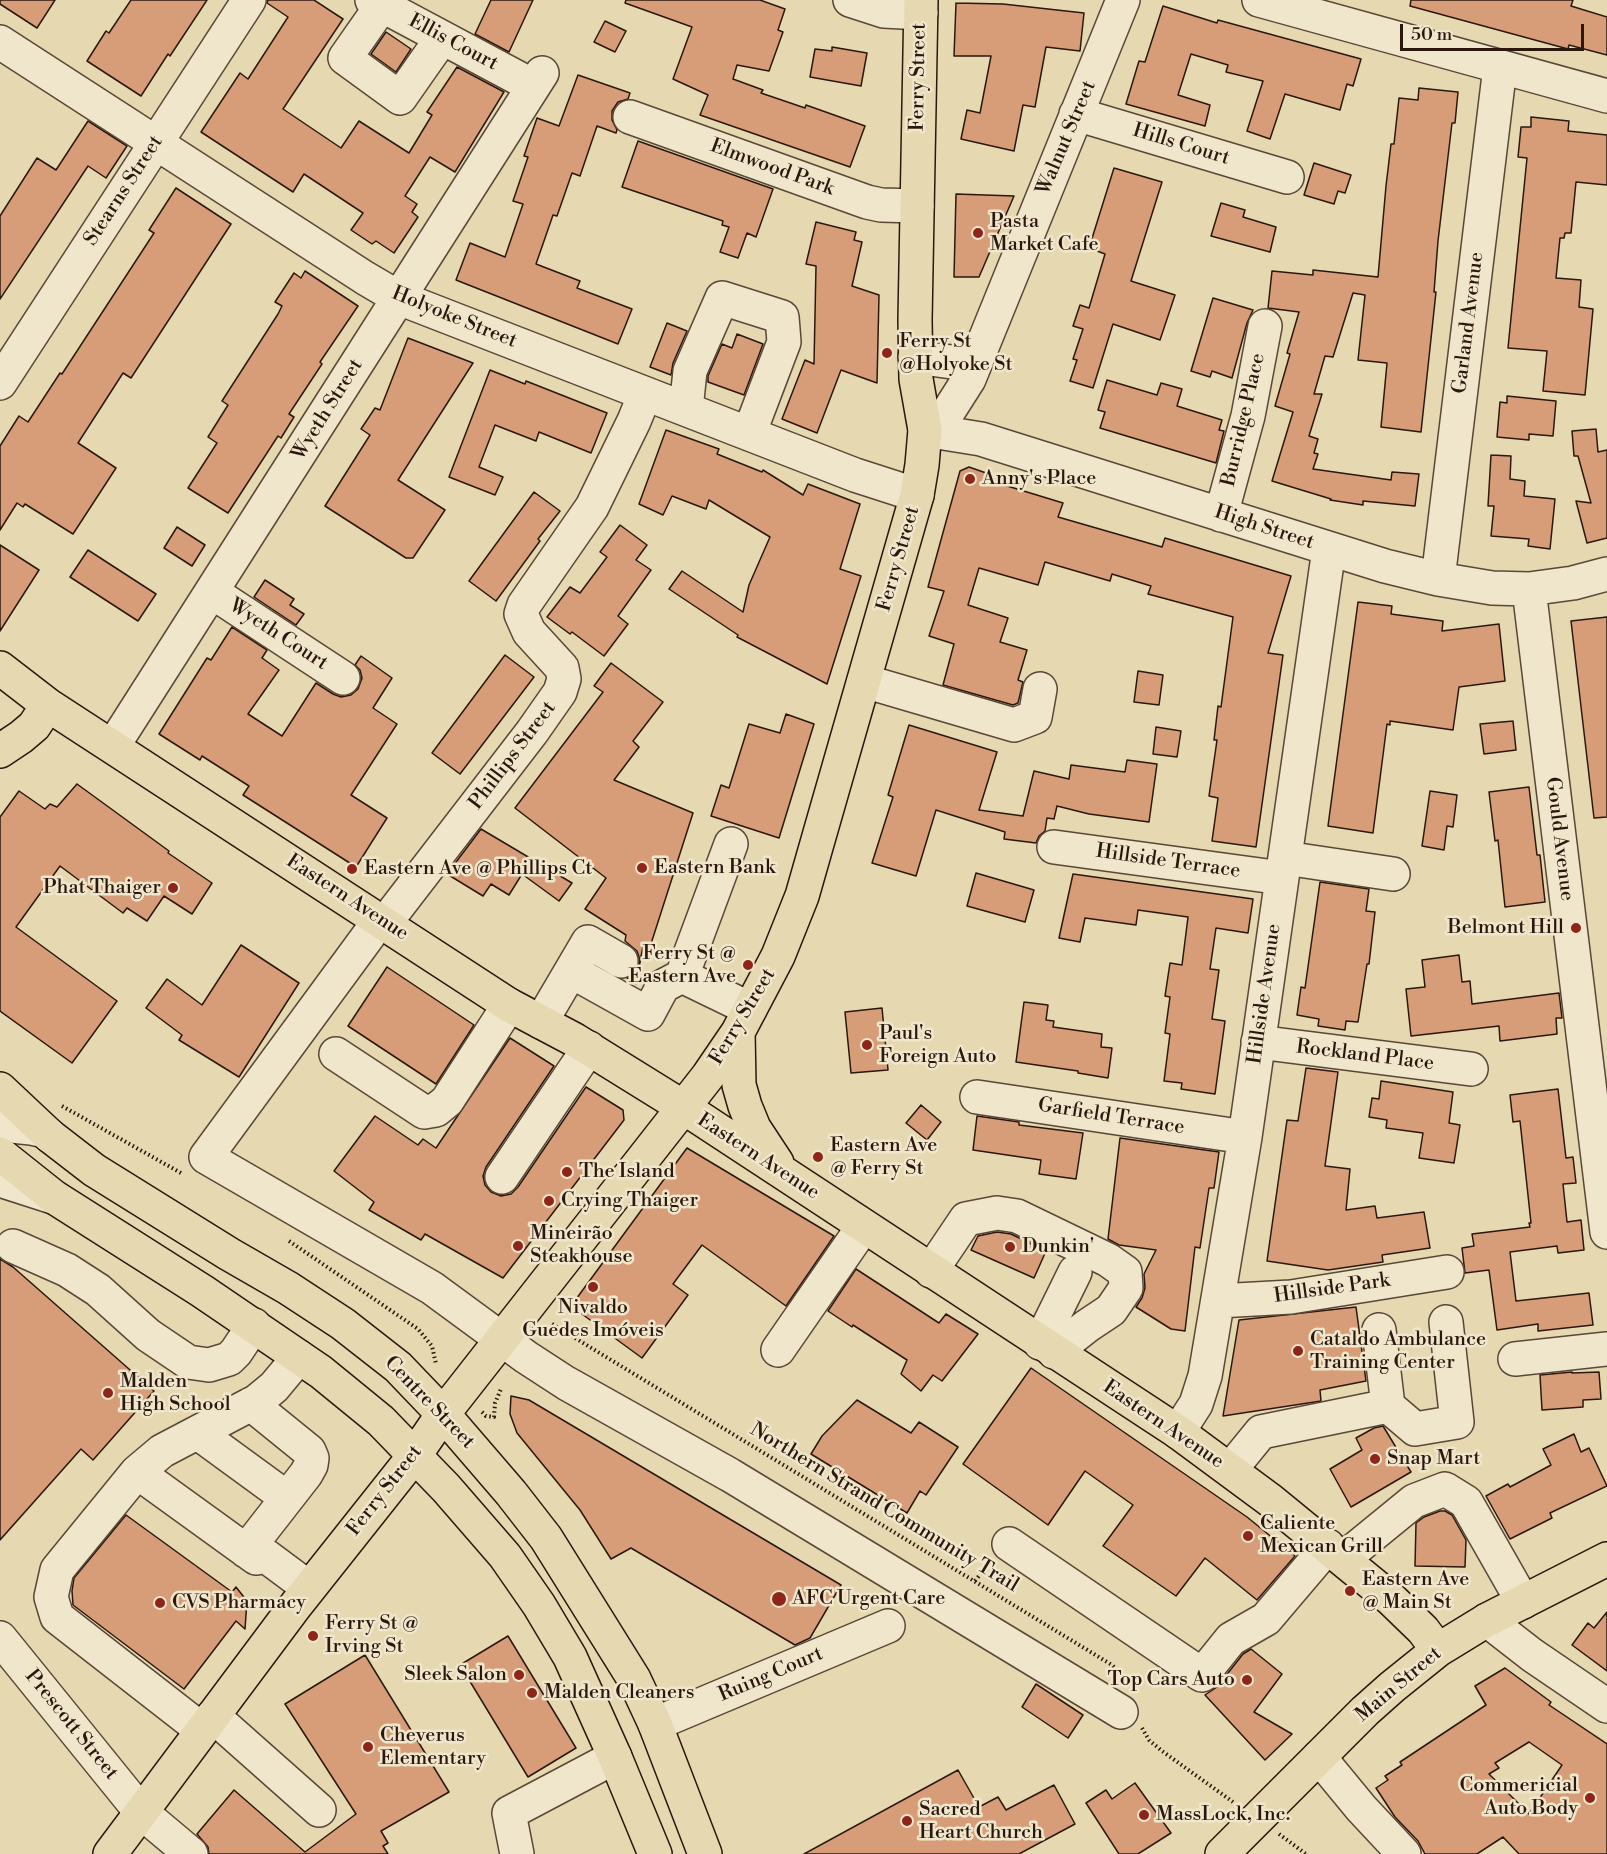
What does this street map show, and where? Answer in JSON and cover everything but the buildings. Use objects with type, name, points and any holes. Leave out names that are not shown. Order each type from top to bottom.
[{"type":"main road","name":"Ferry Street","points":[[110,1854],[303,1597],[415,1455],[443,1414],[514,1348],[682,1107],[718,1061],[744,1021],[778,956],[801,896],[917,495],[925,430],[916,379],[915,357],[921,7]]},
{"type":"main road","name":"Eastern Avenue","points":[[0,668],[48,705],[509,1005],[588,1048],[682,1107],[1178,1432],[1336,1553],[1407,1614],[1438,1650]]},
{"type":"main road","points":[[0,751],[34,726],[48,705]]},
{"type":"main road","points":[[744,1021],[739,1084],[754,1128],[784,1175]]},
{"type":"main road","name":"Centre Street","points":[[0,1089],[50,1136],[94,1170],[343,1324],[398,1367],[443,1414],[511,1492],[546,1538],[634,1679],[655,1724],[705,1854]]},
{"type":"main road","points":[[0,1154],[54,1197],[254,1325],[369,1410],[478,1522],[539,1605],[570,1657],[655,1854]]},
{"type":"main road","name":"Main Street","points":[[1222,1854],[1392,1687],[1438,1650],[1487,1620],[1607,1560]]},
{"type":"street","name":"Stearns Street","points":[[0,382],[249,0]]},
{"type":"street","points":[[850,0],[884,11],[921,7]]},
{"type":"street","name":"Walnut Street","points":[[925,430],[948,412],[962,392],[1123,0]]},
{"type":"street","points":[[1259,0],[1607,96]]},
{"type":"street","points":[[377,3],[345,58],[400,98],[442,38]]},
{"type":"street","name":"Ellis Court","points":[[377,3],[442,38],[538,80]]},
{"type":"street","name":"Holyoke Street","points":[[0,42],[399,298],[855,475],[917,495]]},
{"type":"street","name":"Garland Avenue","points":[[1438,579],[1500,67]]},
{"type":"street","name":"Wyeth Street","points":[[112,746],[538,80]]},
{"type":"street","name":"Hills Court","points":[[1076,114],[1287,177]]},
{"type":"street","name":"Elmwood Park","points":[[630,117],[867,202],[917,206]]},
{"type":"street","points":[[686,410],[690,371],[722,298],[782,317],[784,342],[749,434]]},
{"type":"street","name":"Burridge Place","points":[[1221,515],[1248,416],[1265,326]]},
{"type":"street","points":[[915,357],[974,365]]},
{"type":"street","name":"Phillips Street","points":[[383,921],[532,732],[560,692],[564,679],[562,668],[529,632],[521,614],[524,605],[592,507],[645,394]]},
{"type":"street","name":"High Street","points":[[925,430],[981,440],[1329,549],[1438,579],[1492,588],[1529,589],[1573,583],[1607,574]]},
{"type":"street","name":"Hillside Avenue","points":[[1178,1432],[1202,1390],[1218,1301],[1245,1137],[1329,549]]},
{"type":"street","name":"Gould Avenue","points":[[1529,589],[1607,1232]]},
{"type":"street","name":"Wyeth Court","points":[[212,592],[343,678]]},
{"type":"street","points":[[864,681],[1014,725],[1035,717],[1040,689]]},
{"type":"street","points":[[571,971],[648,1014],[651,973],[731,844]]},
{"type":"street","name":"Hillside Terrace","points":[[1054,847],[1284,868],[1393,874]]},
{"type":"street","points":[[383,921],[206,1157],[432,1288],[566,1383],[1130,1705]]},
{"type":"street","points":[[541,1023],[588,942],[744,1021]]},
{"type":"street","points":[[336,1054],[424,1112],[436,1110],[447,1101],[509,1005]]},
{"type":"street","name":"Rockland Place","points":[[1258,1042],[1471,1070]]},
{"type":"street","points":[[502,1177],[588,1048]]},
{"type":"street","name":"Garfield Terrace","points":[[976,1097],[1245,1137]]},
{"type":"street","points":[[0,1125],[31,1128],[44,1131],[50,1136]]},
{"type":"street","points":[[0,1180],[54,1197]]},
{"type":"street","points":[[931,1271],[966,1219],[997,1213],[1017,1216],[1108,1260],[1125,1272],[1126,1287],[1111,1310],[1047,1348]]},
{"type":"street","points":[[778,1350],[863,1227]]},
{"type":"street","points":[[14,1246],[67,1270],[98,1290],[148,1335],[188,1362],[209,1365],[229,1359],[254,1325]]},
{"type":"street","points":[[1047,1348],[1075,1272]]},
{"type":"street","name":"Hillside Park","points":[[1218,1301],[1291,1297],[1447,1272]]},
{"type":"street","points":[[1379,1330],[1388,1407],[1415,1428],[1457,1422],[1446,1322]]},
{"type":"street","points":[[1515,1359],[1607,1349]]},
{"type":"street","points":[[299,1357],[274,1387],[251,1404],[162,1451],[136,1472],[57,1570],[51,1597],[57,1617],[207,1723],[319,1810]]},
{"type":"street","points":[[251,1404],[309,1451],[312,1458],[311,1465],[251,1554]]},
{"type":"street","points":[[1230,1470],[1262,1432],[1388,1407]]},
{"type":"street","points":[[198,1433],[287,1498]]},
{"type":"street","points":[[136,1472],[251,1554],[257,1569],[303,1597]]},
{"type":"street","points":[[998,1555],[1202,1675],[1231,1639],[1266,1619],[1336,1553],[1414,1501],[1445,1489],[1466,1502],[1523,1602]]},
{"type":"street","points":[[1487,1620],[1532,1655],[1607,1706]]},
{"type":"street","name":"Ruing Court","points":[[655,1724],[888,1626]]},
{"type":"street","name":"Prescott Street","points":[[0,1638],[141,1812],[191,1854]]},
{"type":"street","points":[[518,1854],[509,1813],[615,1757]]},
{"type":"street","points":[[1320,1757],[1361,1808],[1404,1854]]},
{"type":"path","points":[[376,1299],[424,1335],[432,1346],[436,1362]]},
{"type":"path","name":"Northern Strand Community Trail","points":[[552,1323],[641,1380],[794,1470],[828,1493],[1112,1665],[1145,1734],[1162,1751]]},
{"type":"path","points":[[486,1416],[494,1417],[495,1403],[514,1348]]},
{"type":"path","points":[[975,1581],[998,1555]]},
{"type":"place","name":"Pasta Market Cafe","points":[[978,233]]},
{"type":"place","name":"Ferry St @Holyoke St","points":[[887,353]]},
{"type":"place","name":"Anny's Place","points":[[970,479]]},
{"type":"place","name":"Eastern Bank","points":[[642,868]]},
{"type":"place","name":"Eastern Ave @ Phillips Ct","points":[[352,869]]},
{"type":"place","name":"Phat Thaiger","points":[[173,888]]},
{"type":"place","name":"Belmont Hill","points":[[1576,928]]},
{"type":"place","name":"Ferry St @ Eastern Ave","points":[[748,965]]},
{"type":"place","name":"Paul's Foreign Auto","points":[[867,1045]]},
{"type":"place","name":"Eastern Ave @ Ferry St","points":[[818,1157]]},
{"type":"place","name":"The Island","points":[[567,1172]]},
{"type":"place","name":"Crying Thaiger","points":[[549,1201]]},
{"type":"place","name":"Mineirão Steakhouse","points":[[518,1246]]},
{"type":"place","name":"Dunkin'","points":[[1010,1247]]},
{"type":"place","name":"Nivaldo Guedes Imóveis","points":[[593,1287]]},
{"type":"place","name":"Cataldo Ambulance Training Center","points":[[1298,1351]]},
{"type":"place","name":"Malden High School","points":[[108,1393]]},
{"type":"place","name":"Snap Mart","points":[[1375,1459]]},
{"type":"place","name":"Caliente Mexican Grill","points":[[1248,1536]]},
{"type":"place","name":"Eastern Ave @ Main St","points":[[1350,1591]]},
{"type":"place","name":"AFC Urgent Care","points":[[779,1599]]},
{"type":"place","name":"CVS Pharmacy","points":[[160,1603]]},
{"type":"place","name":"Ferry St @ Irving St","points":[[313,1636]]},
{"type":"place","name":"Sleek Salon","points":[[519,1675]]},
{"type":"place","name":"Top Cars Auto","points":[[1247,1680]]},
{"type":"place","name":"Malden Cleaners","points":[[532,1693]]},
{"type":"place","name":"Cheverus Elementary","points":[[368,1747]]},
{"type":"place","name":"Commericial Auto Body","points":[[1590,1798]]},
{"type":"place","name":"MassLock, Inc.","points":[[1144,1815]]},
{"type":"place","name":"Sacred Heart Church","points":[[907,1821]]}]
